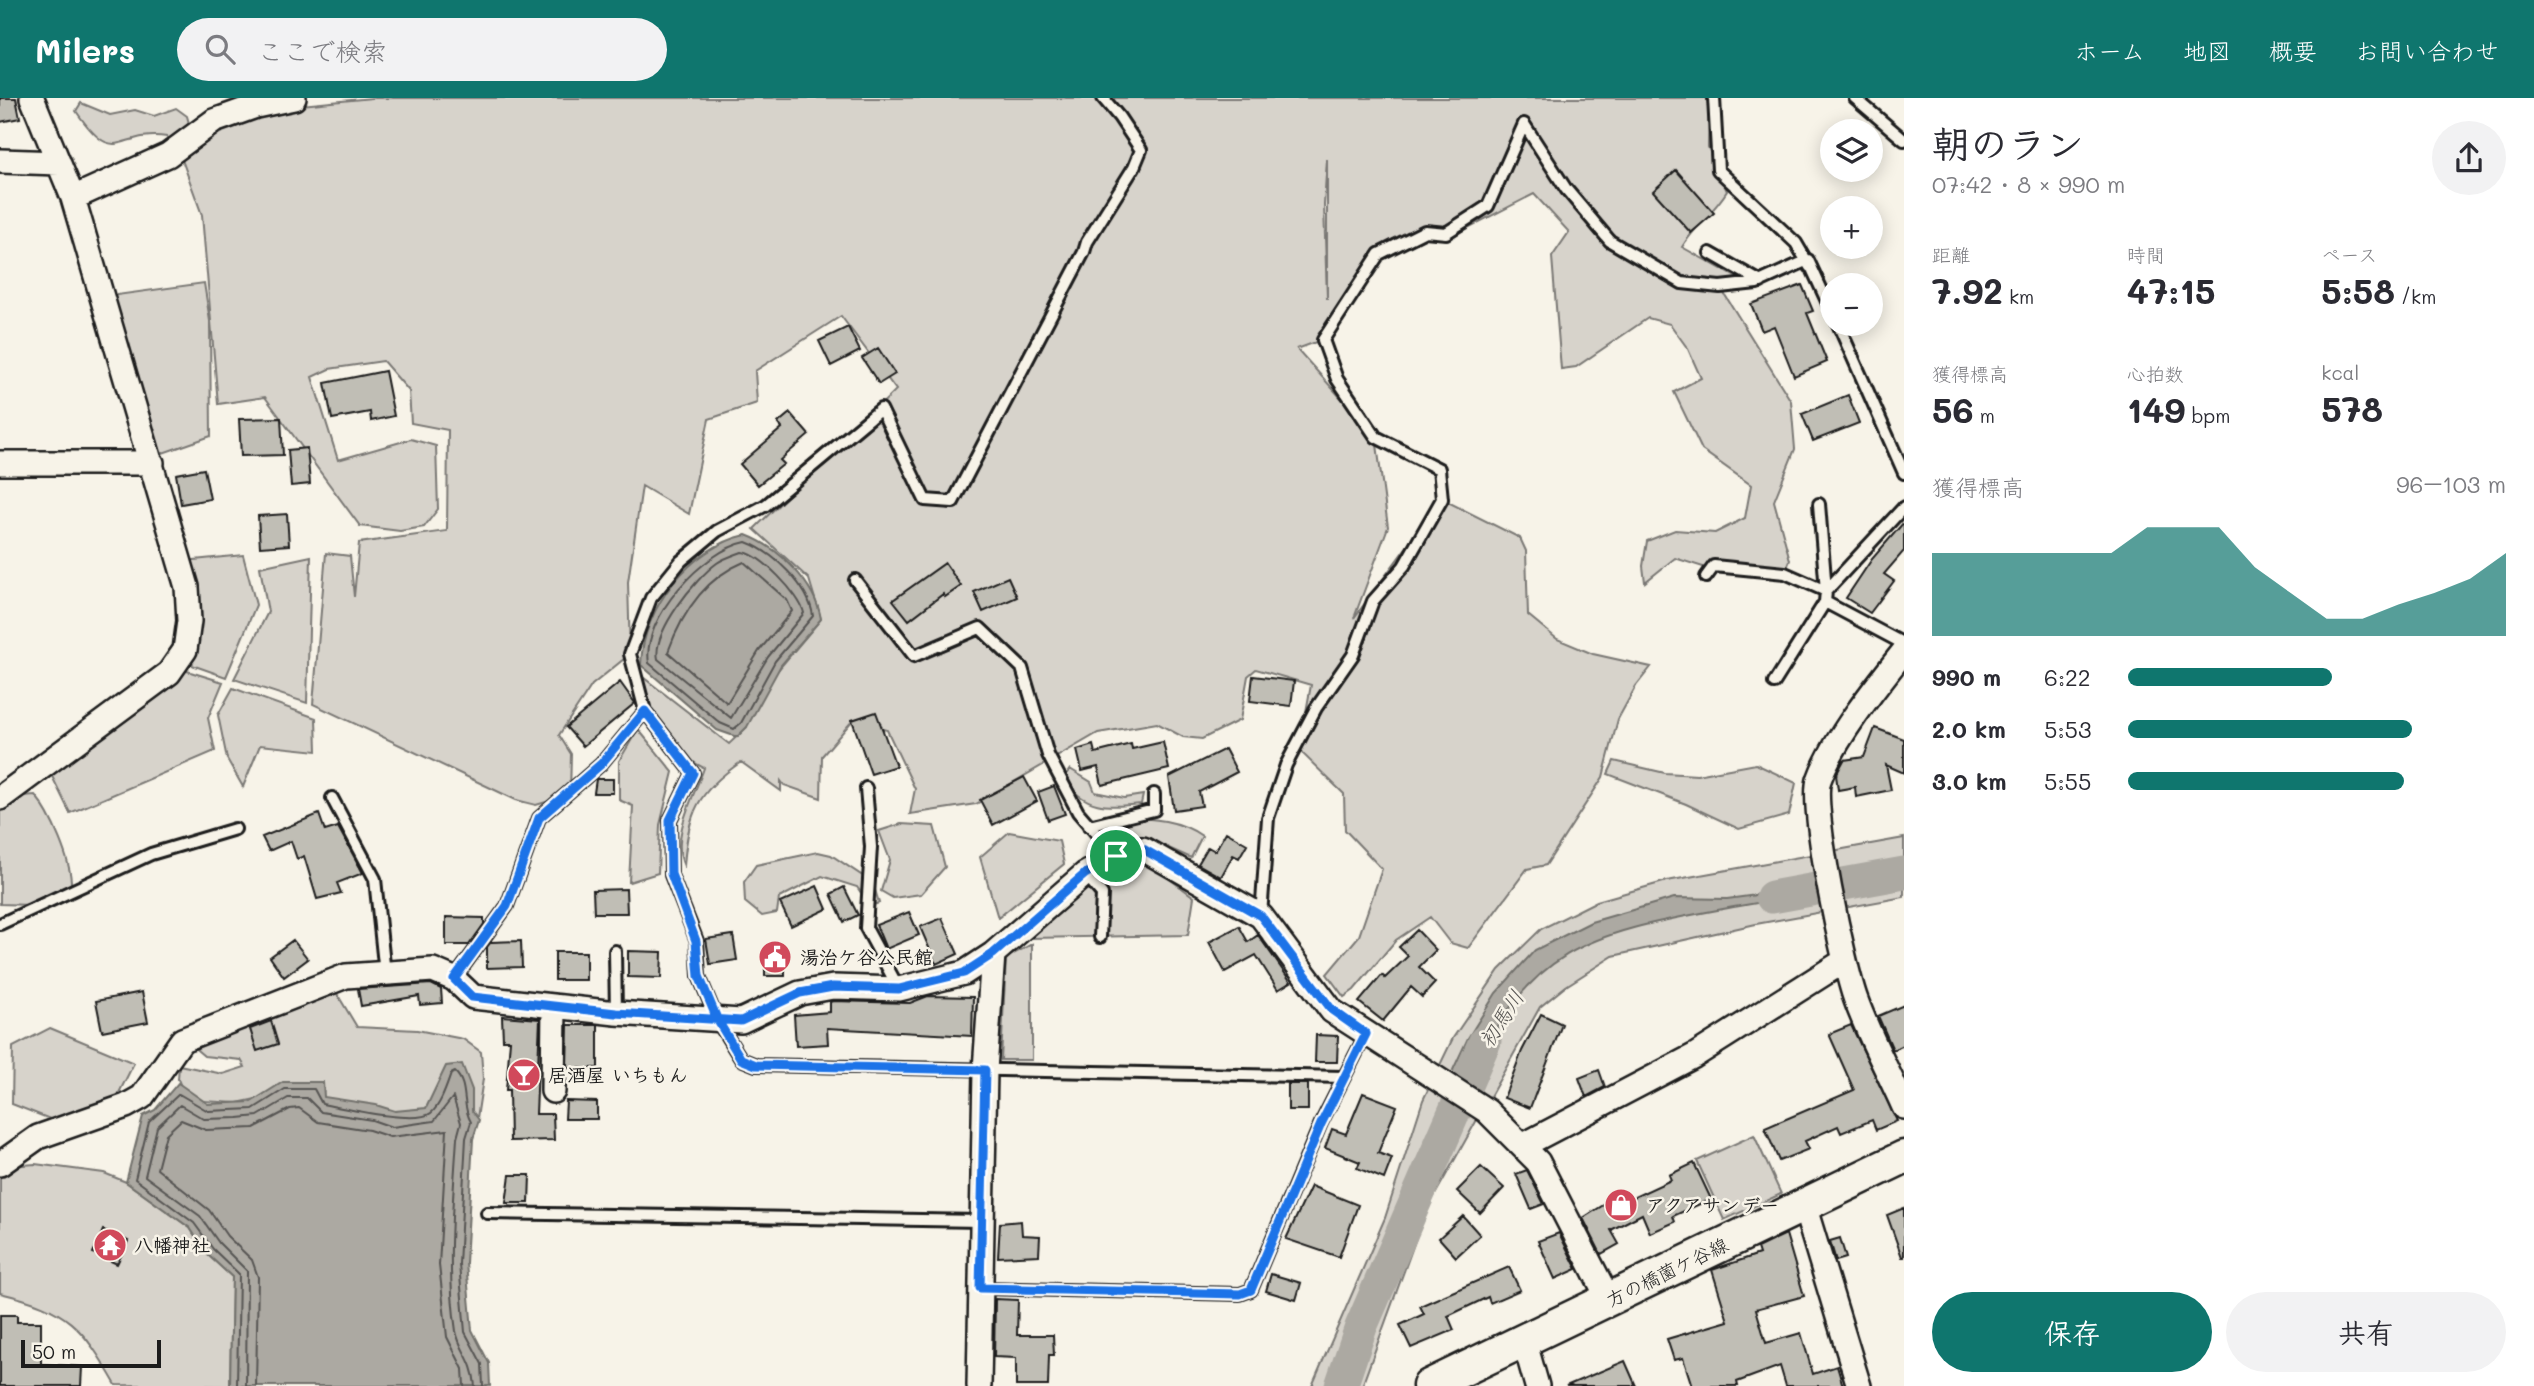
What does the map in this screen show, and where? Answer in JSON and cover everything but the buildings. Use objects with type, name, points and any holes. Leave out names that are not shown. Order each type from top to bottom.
[{"type":"main road","name":"方の橋薗ケ谷線","points":[[1429,1386],[1904,1157]]},
{"type":"street","points":[[0,798],[169,673],[185,650],[189,621],[187,587],[73,198],[32,98]]},
{"type":"street","points":[[73,198],[168,155],[214,121],[256,106],[294,98]]},
{"type":"street","points":[[0,162],[60,163]]},
{"type":"street","points":[[0,463],[152,463]]},
{"type":"street","points":[[1904,652],[1848,730],[1818,783],[1826,866],[1844,961],[1856,1000],[1904,1107]]},
{"type":"street","points":[[0,1164],[38,1137],[126,1107],[142,1097],[182,1040],[346,976],[433,970],[454,979],[472,997],[616,1013],[741,1021],[800,993],[833,987],[899,989],[964,973],[993,954],[1085,874],[1126,851],[1143,849],[1261,916],[1332,1010],[1487,1111],[1538,1162],[1609,1300]]},
{"type":"street","points":[[979,1386],[985,1070],[993,954]]},
{"type":"street","points":[[1522,1146],[1694,1056],[1844,961]]},
{"type":"street","points":[[553,1091],[554,1006]]},
{"type":"street","points":[[1804,1205],[1859,1386]]},
{"type":"street","points":[[1524,1340],[1537,1386]]},
{"type":"lane","points":[[1103,98],[1141,150],[1134,167],[1087,242],[953,502],[925,500],[881,409],[766,505],[717,531],[681,561],[650,598],[630,653],[645,711],[693,773],[670,820],[671,874],[696,941],[699,976],[718,1021],[741,1059],[756,1065],[1344,1077]]},
{"type":"lane","points":[[1714,98],[1718,170],[1760,206],[1796,243],[1808,260],[1820,286]]},
{"type":"lane","points":[[1855,98],[1904,140]]},
{"type":"lane","points":[[1261,916],[1268,818],[1295,744],[1353,654],[1373,601],[1404,566],[1442,499],[1439,469],[1376,437],[1337,379],[1323,340],[1379,254],[1425,230],[1446,233],[1488,206],[1524,124],[1566,189],[1610,241],[1682,283],[1720,287],[1760,282],[1808,260]]},
{"type":"lane","points":[[1710,253],[1760,282]]},
{"type":"lane","points":[[1808,260],[1820,295]]},
{"type":"lane","points":[[1841,336],[1866,385],[1904,473]]},
{"type":"lane","points":[[1819,504],[1825,596]]},
{"type":"lane","points":[[1774,683],[1825,596],[1904,507]]},
{"type":"lane","points":[[1706,577],[1714,566],[1785,573],[1904,644]]},
{"type":"lane","points":[[855,580],[914,656],[980,628],[1022,668],[1048,755],[1078,812],[1116,856]]},
{"type":"lane","points":[[454,979],[507,906],[539,818],[601,764],[645,711]]},
{"type":"lane","points":[[866,788],[872,847],[866,928],[899,989]]},
{"type":"lane","points":[[1089,825],[1154,810],[1154,794]]},
{"type":"lane","points":[[332,798],[375,879],[384,974]]},
{"type":"lane","points":[[0,923],[151,854],[235,829]]},
{"type":"lane","points":[[1085,874],[1102,894],[1100,937]]},
{"type":"lane","points":[[615,951],[616,1013]]},
{"type":"lane","points":[[980,1288],[1240,1294],[1251,1290],[1321,1124],[1366,1034]]},
{"type":"lane","points":[[487,1213],[982,1221]]},
{"type":"shaded area","points":[[372,98],[1709,98],[1708,147],[1727,191],[1682,247],[1741,280],[1720,287],[1791,401],[1795,449],[1774,501],[1790,560],[1785,573],[1722,573],[1675,558],[1645,582],[1643,566],[1647,541],[1675,530],[1715,533],[1745,518],[1751,485],[1702,450],[1674,392],[1701,378],[1688,349],[1670,324],[1648,318],[1576,367],[1561,369],[1552,257],[1569,232],[1534,194],[1456,234],[1393,239],[1381,250],[1327,338],[1297,349],[1376,437],[1388,527],[1354,618],[1442,499],[1520,538],[1526,551],[1528,615],[1557,639],[1593,654],[1651,667],[1636,686],[1618,719],[1603,777],[1546,865],[1527,869],[1468,948],[1450,943],[1430,917],[1396,940],[1354,990],[1344,997],[1327,974],[1359,936],[1382,869],[1345,830],[1344,794],[1299,750],[1311,685],[1256,669],[1248,676],[1240,720],[1202,739],[1183,737],[1157,723],[1098,733],[976,804],[910,814],[915,789],[887,730],[852,721],[822,756],[821,798],[784,785],[781,781],[781,791],[741,762],[714,783],[692,818],[684,866],[680,854],[682,829],[704,768],[678,754],[647,723],[639,685],[644,678],[729,744],[747,727],[746,708],[821,619],[809,579],[754,529],[896,390],[841,316],[755,371],[757,403],[709,419],[689,514],[642,486],[628,582],[630,654],[592,685],[559,735],[571,754],[570,795],[536,805],[516,800],[313,704],[326,553],[350,556],[354,597],[359,543],[447,531],[448,430],[411,423],[409,391],[383,361],[329,369],[312,377],[338,460],[411,439],[436,446],[438,509],[424,527],[400,531],[360,526],[265,397],[218,404],[202,215],[181,157],[232,122],[301,105]],"holes":[[[1327,159],[1327,299],[1324,205]]]},
{"type":"shaded area","points":[[81,103],[110,115],[135,110],[154,116],[176,108],[187,116],[191,131],[170,141],[167,137],[150,136],[110,143],[100,139],[76,111]]},
{"type":"shaded area","points":[[204,283],[210,321],[211,436],[157,455],[102,297]]},
{"type":"shaded area","points":[[243,555],[256,605],[226,677],[178,660],[181,566],[194,560]]},
{"type":"shaded area","points":[[311,556],[307,703],[234,679],[268,612],[260,567]]},
{"type":"shaded area","points":[[174,667],[223,682],[208,718],[215,751],[70,813],[46,764]]},
{"type":"shaded area","points":[[233,688],[316,718],[317,751],[260,745],[243,787],[227,759],[218,715]]},
{"type":"shaded area","points":[[638,729],[673,772],[660,825],[658,873],[629,882],[633,806],[619,800],[619,761]]},
{"type":"shaded area","points":[[1614,761],[1665,773],[1697,775],[1756,764],[1796,783],[1789,815],[1739,829],[1686,804],[1608,774]]},
{"type":"shaded area","points":[[1070,769],[1091,782],[1095,792],[1124,798],[1143,795],[1141,804],[1107,806],[1088,801],[1071,789],[1063,779]]},
{"type":"shaded area","points":[[35,795],[48,814],[59,839],[68,864],[71,886],[31,905],[0,904],[0,809],[23,796]]},
{"type":"shaded area","points":[[1125,818],[1165,821],[1184,826],[1202,836],[1191,858],[1144,837],[1120,843],[1105,826]]},
{"type":"shaded area","points":[[901,824],[934,826],[945,867],[921,894],[893,898],[881,891],[890,860],[879,831]]},
{"type":"shaded area","points":[[1009,832],[1059,841],[1064,864],[998,918],[980,857]]},
{"type":"shaded area","points":[[1904,838],[1904,897],[1756,924],[1613,956],[1566,986],[1540,1007],[1426,1211],[1362,1386],[1312,1386],[1385,1218],[1423,1100],[1453,1038],[1499,970],[1541,929],[1597,901],[1667,881]]},
{"type":"shaded area","points":[[818,852],[831,855],[873,883],[879,903],[870,906],[857,887],[822,876],[779,898],[777,913],[762,916],[745,902],[744,882],[756,865]]},
{"type":"shaded area","points":[[1145,861],[1194,897],[1188,935],[1031,938],[1102,864]]},
{"type":"shaded area","points":[[1032,944],[1032,1060],[1001,1060],[1006,958]]},
{"type":"shaded area","points":[[336,992],[357,1027],[417,1030],[463,1039],[481,1052],[483,1079],[475,1131],[275,1095],[237,1103],[203,1101],[182,1089],[178,1079],[179,1065],[223,1074],[245,1067],[241,1060],[204,1056],[190,1044]]},
{"type":"shaded area","points":[[50,1028],[134,1063],[117,1097],[60,1123],[12,1104],[13,1047]]},
{"type":"shaded area","points":[[1754,1135],[1781,1194],[1724,1220],[1697,1161]]},
{"type":"shaded area","points":[[35,1164],[104,1173],[126,1182],[190,1228],[207,1254],[232,1277],[230,1386],[116,1385],[93,1348],[71,1323],[42,1306],[0,1293],[0,1167]]},
{"type":"water","points":[[746,535],[771,549],[794,568],[812,593],[821,619],[781,665],[747,727],[737,737],[717,730],[641,665],[650,622],[673,583],[707,552]]},
{"type":"water","points":[[1815,887],[1817,889],[1782,898],[1675,918],[1598,939],[1567,955],[1539,975],[1514,1002],[1491,1037],[1469,1082],[1453,1070],[1468,1038],[1496,993],[1535,950],[1591,922],[1674,898],[1727,899]]},
{"type":"water","points":[[462,1064],[472,1090],[472,1111],[479,1120],[473,1139],[466,1263],[472,1330],[489,1363],[490,1386],[230,1386],[232,1277],[207,1254],[190,1228],[126,1182],[143,1116],[155,1110],[178,1083],[208,1104],[251,1102],[283,1082],[323,1082],[324,1097],[376,1105],[395,1111],[426,1108],[446,1066]]},
{"type":"waterway","name":"初馬川","points":[[1772,897],[1904,873]]},
{"type":"waterway","name":"初馬川","points":[[1341,1386],[1361,1327],[1485,1041]]},
{"type":"place","name":"湯治ケ谷公民館","points":[[775,957]]},
{"type":"place","name":"居酒屋 いちもん","points":[[524,1075]]},
{"type":"place","name":"アクアサンデー","points":[[1621,1205]]},
{"type":"place","name":"八幡神社","points":[[110,1245]]},
{"type":"route","points":[[1116,856],[1085,874],[993,954],[964,973],[934,983],[899,989],[833,987],[800,993],[741,1021],[718,1021],[616,1013],[472,997],[454,979],[507,906],[539,818],[601,764],[645,711],[693,773],[670,820],[671,874],[696,941],[699,976],[718,1021],[741,1059],[756,1065],[985,1070],[980,1288],[1240,1294],[1251,1290],[1321,1124],[1366,1034],[1332,1010],[1261,916],[1143,849],[1126,851],[1116,856]]}]
